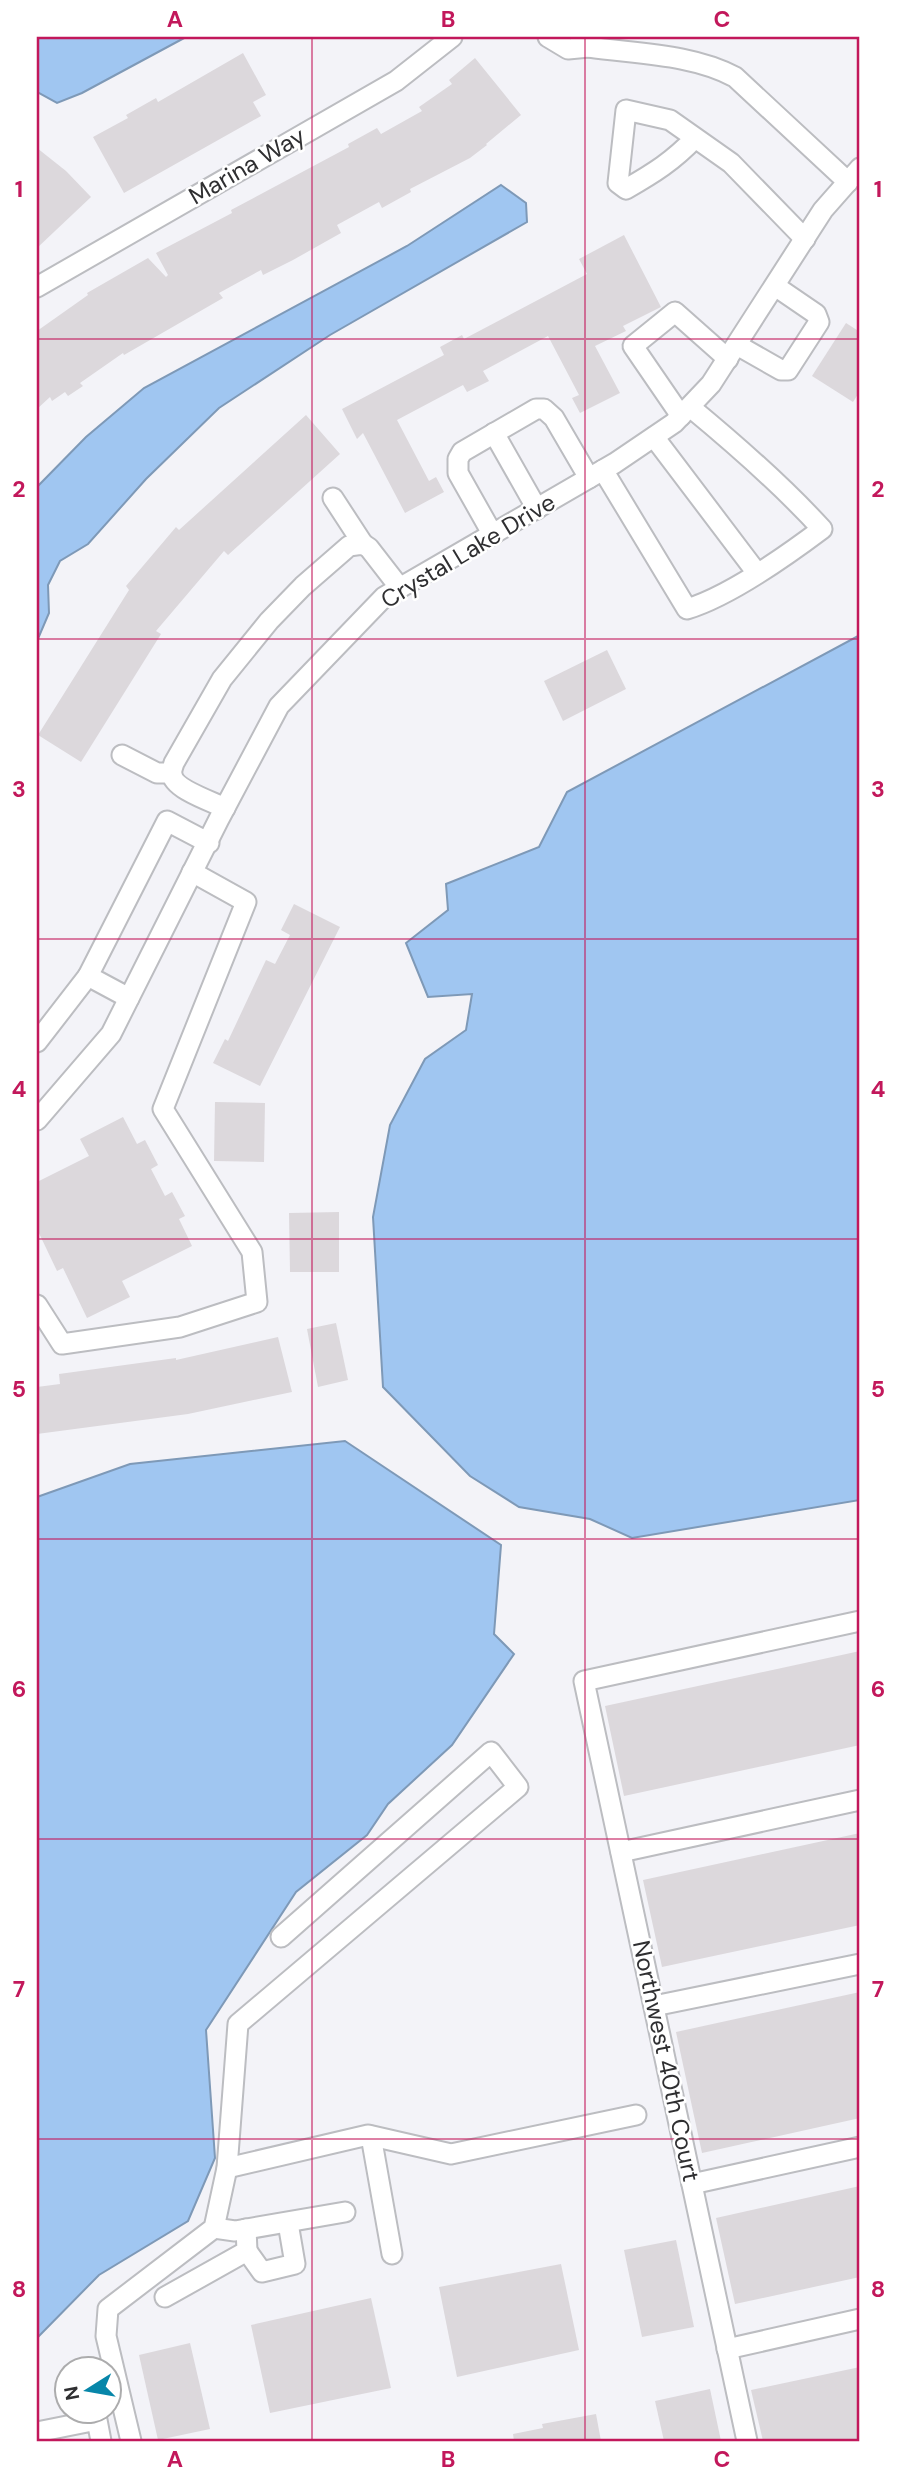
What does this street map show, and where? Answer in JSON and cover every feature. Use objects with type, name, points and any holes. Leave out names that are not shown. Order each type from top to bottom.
[{"type":"street","name":"Marina Way","points":[[37,287],[396,81],[452,37]]},
{"type":"street","points":[[548,37],[568,50],[584,42],[698,62],[727,73],[854,175]]},
{"type":"street","points":[[695,138],[674,161],[657,171],[626,189],[618,183],[626,110],[670,120],[731,163],[805,239]]},
{"type":"street","name":"Crystal Lake Drive","points":[[37,1120],[111,1034],[279,706],[384,597],[596,474],[654,437],[685,412],[711,384],[733,352],[823,210],[854,175]]},
{"type":"street","points":[[493,535],[458,473],[457,467],[462,452],[536,409],[544,409],[554,418],[596,474],[687,608],[705,603],[757,573],[821,529],[770,477],[685,412],[633,346],[675,312],[733,352],[781,370],[788,370],[819,322],[816,314],[775,286]]},
{"type":"street","points":[[494,433],[537,509]]},
{"type":"street","points":[[654,437],[757,573]]},
{"type":"street","points":[[333,498],[363,544],[400,588]]},
{"type":"street","points":[[225,808],[174,781],[171,773],[174,763],[222,679],[269,621],[349,545],[363,544]]},
{"type":"street","points":[[122,755],[158,773],[171,773]]},
{"type":"street","points":[[37,1042],[89,975],[167,821],[209,843]]},
{"type":"street","points":[[37,1305],[62,1344],[180,1327],[257,1302],[252,1252],[163,1110],[246,902],[192,872]]},
{"type":"street","points":[[89,975],[129,999]]},
{"type":"street","name":"Northwest 40th Court","points":[[747,2441],[584,1681],[860,1621]]},
{"type":"street","points":[[131,2441],[106,2336],[108,2309],[214,2228],[226,2168],[239,2024],[518,1787],[491,1752],[281,1937]]},
{"type":"street","points":[[621,1852],[860,1800]]},
{"type":"street","points":[[654,2006],[860,1964]]},
{"type":"street","points":[[226,2168],[371,2136],[451,2154],[636,2115]]},
{"type":"street","points":[[371,2136],[392,2254]]},
{"type":"street","points":[[692,2184],[860,2147]]},
{"type":"street","points":[[214,2228],[234,2231],[345,2212]]},
{"type":"street","points":[[246,2229],[247,2251],[262,2272],[295,2264],[288,2223]]},
{"type":"street","points":[[165,2297],[247,2251]]},
{"type":"street","points":[[727,2349],[860,2319]]},
{"type":"street","points":[[37,2432],[97,2420],[101,2441]]},
{"type":"water","points":[[37,37],[186,37],[82,93],[57,103],[37,92]]},
{"type":"water","points":[[501,185],[526,203],[527,222],[330,335],[219,408],[146,479],[88,544],[60,561],[48,585],[49,613],[37,641],[37,487],[86,437],[144,388],[407,246]]},
{"type":"water","points":[[860,635],[860,1500],[632,1538],[590,1519],[519,1507],[470,1476],[383,1387],[373,1217],[390,1125],[425,1059],[466,1030],[472,994],[428,997],[406,943],[448,910],[446,884],[539,847],[567,792]]},
{"type":"water","points":[[345,1441],[501,1545],[494,1634],[514,1654],[452,1745],[388,1804],[367,1835],[296,1892],[206,2030],[215,2158],[188,2221],[99,2275],[37,2338],[37,1497],[130,1464]]},
{"type":"building","points":[[243,53],[266,95],[253,102],[261,116],[124,193],[93,137],[128,118],[126,115],[156,98],[158,102]]},
{"type":"building","points":[[475,58],[521,115],[487,145],[470,158],[410,189],[411,192],[382,208],[379,202],[337,225],[341,233],[293,260],[263,275],[261,270],[219,293],[223,298],[124,355],[123,353],[80,383],[83,386],[68,396],[65,392],[52,401],[50,397],[37,409],[37,331],[88,295],[87,293],[148,258],[166,277],[168,275],[156,253],[349,147],[348,144],[377,128],[381,134],[422,111],[419,107],[452,84],[449,80]]},
{"type":"building","points":[[37,148],[66,171],[91,197],[37,248]]},
{"type":"building","points":[[624,235],[661,307],[623,326],[626,331],[595,346],[620,393],[580,413],[572,398],[579,395],[548,336],[483,371],[489,381],[467,392],[463,385],[397,420],[429,481],[436,477],[444,492],[405,513],[363,433],[357,439],[342,409],[444,355],[440,347],[462,335],[464,339],[587,274],[579,259]]},
{"type":"building","points":[[846,323],[860,332],[860,391],[853,402],[812,376]]},
{"type":"building","points":[[306,415],[340,454],[228,555],[224,551],[156,631],[161,634],[81,762],[38,735],[129,590],[126,586],[176,527],[179,530]]},
{"type":"building","points":[[607,650],[626,689],[563,721],[544,681]]},
{"type":"building","points":[[294,904],[340,927],[260,1086],[213,1063],[225,1039],[228,1041],[266,960],[275,964],[290,935],[281,930]]},
{"type":"building","points":[[215,1102],[265,1103],[264,1162],[214,1161]]},
{"type":"building","points":[[123,1117],[137,1144],[145,1140],[158,1165],[151,1169],[165,1196],[172,1192],[185,1216],[179,1219],[192,1246],[122,1281],[130,1297],[87,1318],[63,1268],[57,1271],[37,1229],[37,1182],[89,1156],[80,1139]]},
{"type":"building","points":[[339,1212],[339,1272],[290,1272],[289,1213]]},
{"type":"building","points":[[336,1323],[348,1380],[318,1387],[307,1329]]},
{"type":"building","points":[[278,1337],[292,1392],[188,1414],[37,1434],[37,1387],[60,1384],[59,1374],[176,1360]]},
{"type":"building","points":[[860,1651],[860,1745],[624,1796],[605,1706]]},
{"type":"building","points":[[860,1833],[860,1925],[662,1967],[643,1880]]},
{"type":"building","points":[[860,1992],[860,2118],[702,2153],[676,2032]]},
{"type":"building","points":[[860,2186],[860,2277],[735,2304],[716,2218]]},
{"type":"building","points":[[676,2240],[694,2327],[642,2337],[624,2250]]},
{"type":"building","points":[[561,2264],[579,2350],[457,2377],[439,2287]]},
{"type":"building","points":[[371,2298],[391,2388],[270,2413],[251,2325]]},
{"type":"building","points":[[190,2343],[210,2429],[158,2440],[139,2355]]},
{"type":"building","points":[[860,2367],[860,2441],[763,2441],[751,2390]]},
{"type":"building","points":[[710,2389],[721,2441],[664,2441],[655,2401]]},
{"type":"building","points":[[596,2414],[601,2441],[514,2441],[513,2434],[543,2428],[542,2424]]}]
